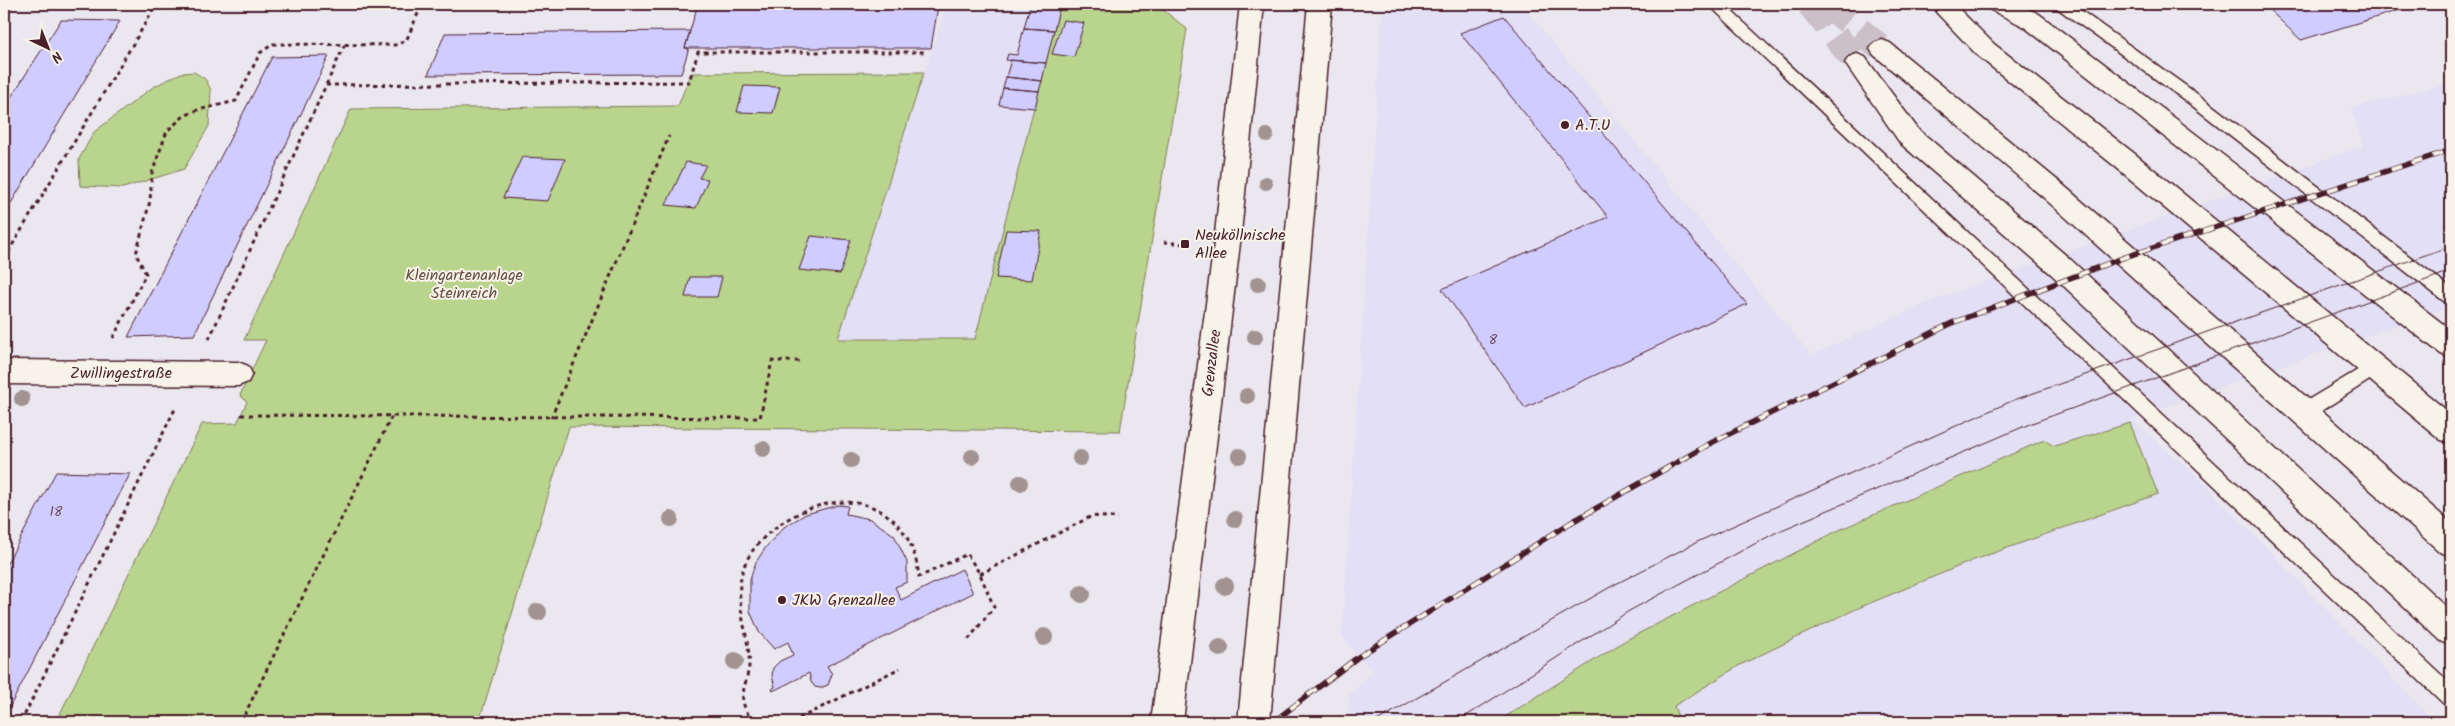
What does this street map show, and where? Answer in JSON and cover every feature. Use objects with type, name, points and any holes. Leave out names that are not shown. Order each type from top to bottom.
[{"type":"main road","name":"Grenzallee","points":[[1167,722],[1227,243],[1252,4]]},
{"type":"main road","points":[[1254,722],[1320,4]]},
{"type":"main road","points":[[1999,4],[2038,26],[2232,174],[2451,346]]},
{"type":"main road","points":[[1948,12],[1986,50],[2126,161],[2451,431]]},
{"type":"main road","points":[[1882,49],[2053,191],[2451,542]]},
{"type":"main road","points":[[1857,62],[1910,136],[2060,266],[2451,631]]},
{"type":"main road","name":"Zwillingestraße","points":[[4,372],[238,374]]},
{"type":"lane","points":[[1715,4],[2451,697]]},
{"type":"lane","points":[[2062,4],[2195,100],[2451,297]]},
{"type":"lane","points":[[2304,412],[2376,367]]},
{"type":"path","points":[[4,260],[157,4]]},
{"type":"path","points":[[112,340],[146,274],[136,254],[150,201],[152,173],[167,132],[191,113],[236,101],[260,53],[273,44],[397,45],[407,39],[422,4]]},
{"type":"path","points":[[208,340],[345,44]]},
{"type":"path","points":[[326,85],[688,82],[698,52],[926,52]]},
{"type":"path","points":[[551,418],[669,136]]},
{"type":"path","points":[[1164,242],[1185,244]]},
{"type":"path","points":[[241,415],[760,418],[772,361],[799,361]]},
{"type":"path","points":[[21,722],[179,402]]},
{"type":"path","points":[[241,722],[392,416]]},
{"type":"path","points":[[752,722],[743,701],[750,668],[740,608],[740,585],[746,562],[760,541],[780,522],[802,510],[830,500],[854,500],[882,512],[904,530],[916,552],[919,577],[967,554],[980,574],[994,607],[968,640]]},
{"type":"path","points":[[980,574],[1092,516],[1118,518]]},
{"type":"path","points":[[792,722],[900,668]]},
{"type":"shaded area","points":[[947,4],[1061,4],[975,339],[838,339]]},
{"type":"shaded area","points":[[1399,4],[1521,4],[1811,355],[1934,300],[2363,146],[2351,108],[2451,83],[2451,306],[2131,419],[2200,479],[2435,722],[1348,722],[1349,695],[1374,671],[1358,657],[1342,635],[1382,15]]},
{"type":"green space","name":"Kleingartenanlage Steinreich","points":[[1157,5],[1187,29],[1120,431],[569,427],[479,722],[56,722],[202,424],[237,423],[247,402],[240,395],[266,340],[244,340],[351,109],[678,106],[691,73],[924,72],[838,339],[975,339],[1060,6]]},
{"type":"green space","points":[[194,72],[205,79],[211,90],[209,126],[184,169],[123,188],[80,186],[79,159],[94,132],[153,87],[181,73]]},
{"type":"green space","points":[[2130,423],[2158,494],[1974,560],[1856,609],[1740,665],[1674,706],[1680,722],[1497,722],[1626,640],[1839,530],[2044,440],[2054,446]]},
{"type":"building","points":[[2263,4],[2420,4],[2301,40]]},
{"type":"building","points":[[1030,5],[1060,6],[1054,30],[1024,28]]},
{"type":"building","points":[[938,6],[931,48],[685,48],[697,7]]},
{"type":"building","name":"A.T.U","points":[[1504,16],[1747,304],[1525,408],[1442,289],[1608,217],[1460,33]]},
{"type":"building","points":[[61,20],[120,21],[4,215],[4,108]]},
{"type":"building","points":[[1063,20],[1084,23],[1074,57],[1052,54]]},
{"type":"building","points":[[1024,28],[1054,30],[1046,63],[1006,60],[1008,54],[1017,55]]},
{"type":"building","points":[[690,31],[685,48],[689,48],[681,74],[428,75],[445,33]]},
{"type":"building","points":[[329,56],[194,335],[128,337],[272,57]]},
{"type":"building","points":[[1011,60],[1046,63],[1042,81],[1006,77]]},
{"type":"building","points":[[1006,77],[1042,81],[1039,91],[1003,88]]},
{"type":"building","points":[[744,86],[780,87],[773,113],[737,112]]},
{"type":"building","points":[[1003,88],[1039,91],[1035,108],[999,105]]},
{"type":"building","points":[[522,157],[565,159],[548,201],[503,198]]},
{"type":"building","points":[[686,162],[706,165],[699,178],[708,179],[696,208],[666,205]]},
{"type":"building","points":[[1006,230],[1041,231],[1032,280],[996,278]]},
{"type":"building","points":[[811,236],[851,240],[840,274],[799,270]]},
{"type":"building","points":[[690,277],[722,277],[717,297],[685,297]]},
{"type":"building","points":[[56,472],[130,474],[4,718],[4,569]]},
{"type":"building","points":[[838,505],[848,506],[846,514],[870,519],[894,535],[907,562],[907,582],[895,587],[901,600],[962,569],[973,593],[827,666],[832,674],[828,685],[820,688],[815,687],[811,682],[809,673],[773,691],[772,689],[775,687],[772,676],[773,668],[780,661],[793,655],[788,642],[774,649],[759,632],[750,611],[750,579],[756,562],[766,547],[784,527],[806,514]]},
{"type":"tunnel","points":[[1810,4],[1857,63]]},
{"type":"tunnel","points":[[1827,4],[1882,49]]},
{"type":"tram line","points":[[1375,722],[1612,586],[1697,542],[2014,400],[2451,246]]},
{"type":"tram line","points":[[1457,722],[1629,611],[1777,532],[2032,423],[2451,271]]},
{"type":"railway","points":[[1273,722],[1358,657],[1570,523],[1713,442],[1952,323],[2125,257],[2451,150]]},
{"type":"place","name":"A.T.U","points":[[1565,125]]},
{"type":"place","name":"Neuköllnische Allee","points":[[1185,244]]},
{"type":"place","name":"JKW Grenzallee","points":[[782,600]]}]
